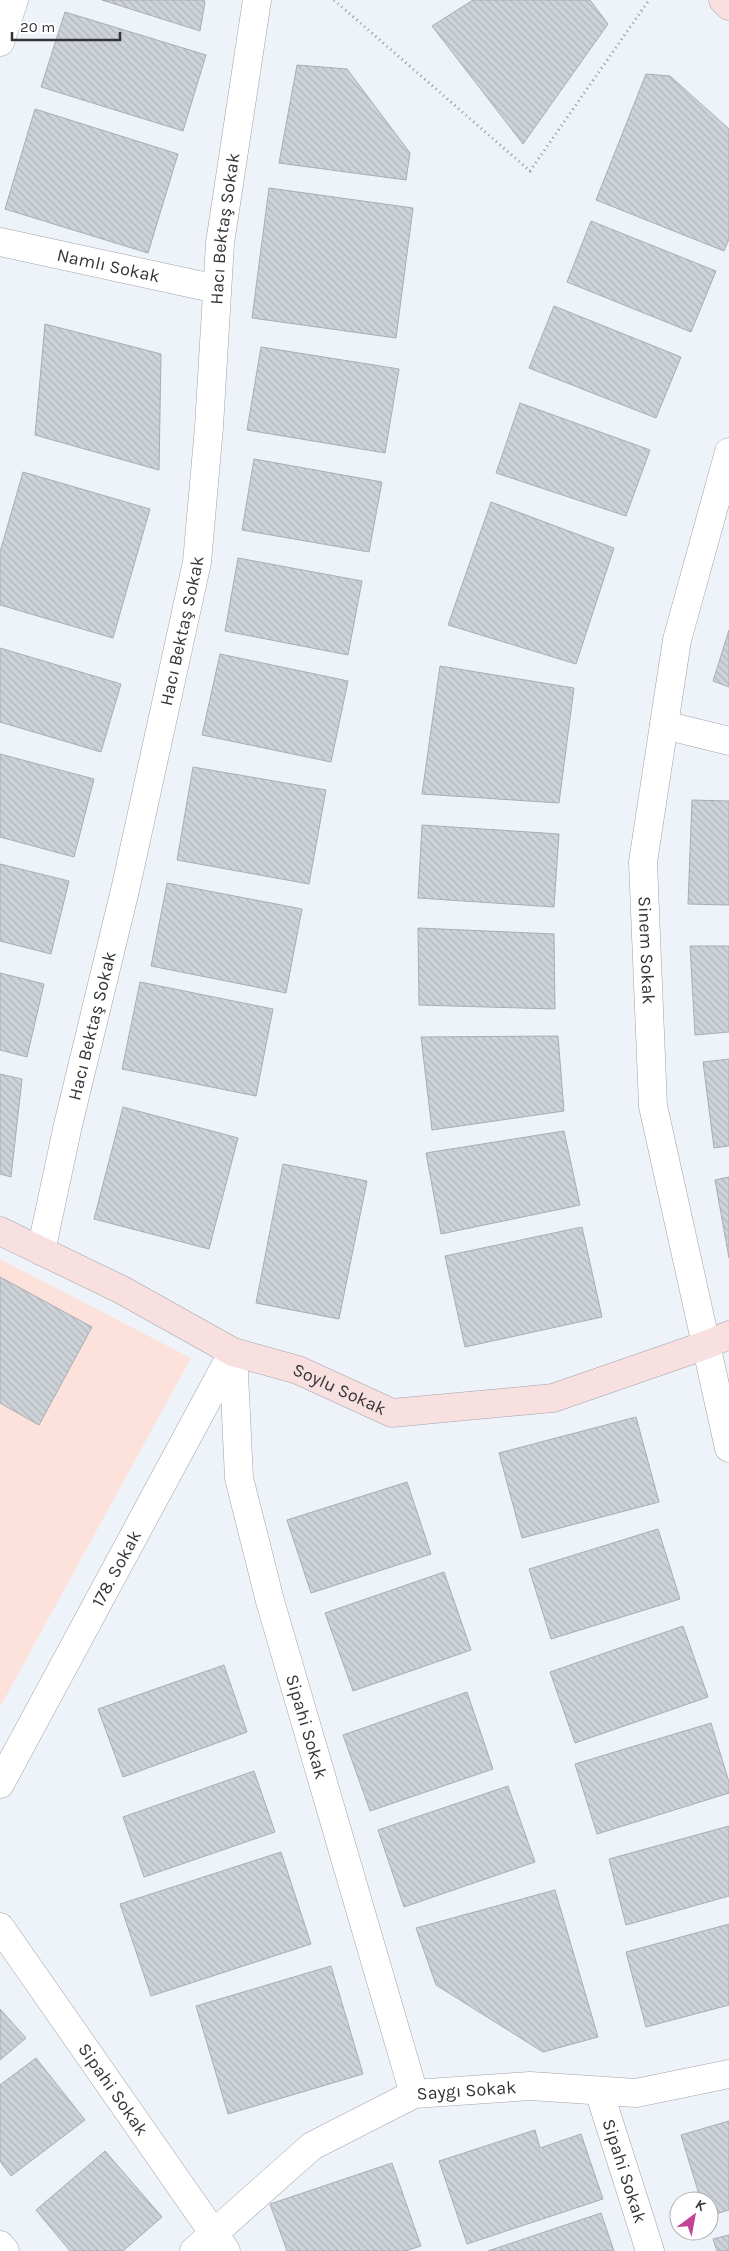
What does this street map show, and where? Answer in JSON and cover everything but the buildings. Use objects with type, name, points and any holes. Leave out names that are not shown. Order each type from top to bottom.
[{"type":"street","points":[[0,42],[14,0]]},
{"type":"street","name":"Hacı Bektaş Sokak","points":[[40,1250],[126,886],[197,562],[209,427],[220,243],[257,0]]},
{"type":"street","points":[[723,0],[729,6]]},
{"type":"street","name":"Namlı Sokak","points":[[0,242],[217,289]]},
{"type":"street","name":"Sinem Sokak","points":[[729,452],[677,640],[643,862],[653,1106],[718,1340],[729,1448]]},
{"type":"street","points":[[664,725],[729,741]]},
{"type":"street","name":"Soylu Sokak","points":[[0,1231],[122,1290],[233,1352],[298,1370],[392,1413],[553,1398],[718,1340]]},
{"type":"street","name":"178. Sokak","points":[[0,1784],[233,1352]]},
{"type":"street","name":"Sipahi Sokak","points":[[233,1352],[239,1478],[270,1601],[414,2094]]},
{"type":"street","name":"Sipahi Sokak","points":[[0,1927],[211,2245]]},
{"type":"street","name":"Saygı Sokak","points":[[211,2245],[312,2146],[414,2094],[530,2086],[636,2093],[729,2074]]},
{"type":"street","name":"Sipahi Sokak","points":[[599,2091],[650,2251]]},
{"type":"path","points":[[334,0],[530,171],[649,0]]},
{"type":"shaded area","points":[[0,1259],[191,1358],[0,1707]]}]
